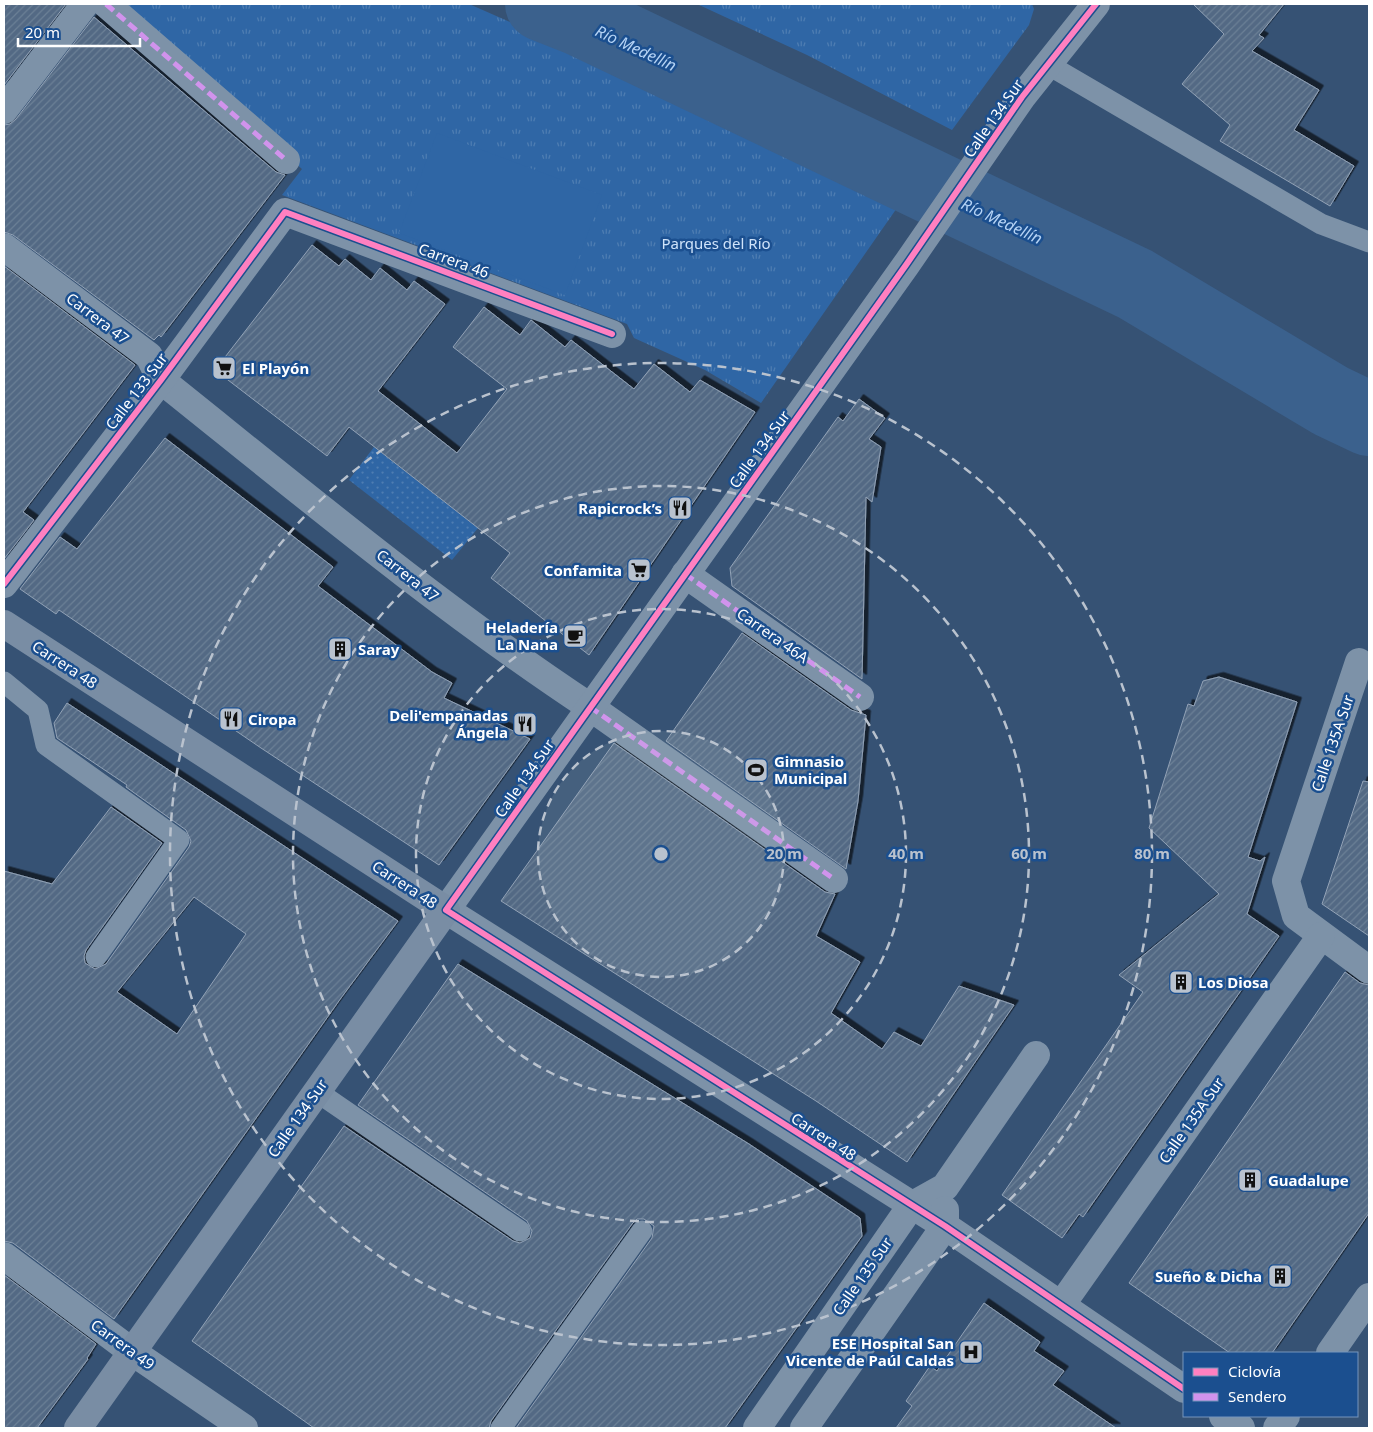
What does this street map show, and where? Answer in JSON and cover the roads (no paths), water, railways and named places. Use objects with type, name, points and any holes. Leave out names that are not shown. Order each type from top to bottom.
[{"type":"main road","name":"Carrera 48","points":[[4,624],[446,910]]},
{"type":"main road","name":"Calle 134 Sur","points":[[78,1428],[446,910]]},
{"type":"street","points":[[4,110],[85,4]]},
{"type":"street","points":[[106,4],[286,160]]},
{"type":"street","name":"Calle 134 Sur","points":[[446,910],[906,265],[1022,96],[1096,4]]},
{"type":"street","name":"Carrera 46","points":[[285,212],[612,334]]},
{"type":"street","name":"Calle 133 Sur","points":[[4,584],[161,380],[285,212]]},
{"type":"street","name":"Carrera 47","points":[[4,247],[149,356],[161,380],[453,609],[834,879]]},
{"type":"street","name":"Carrera 46A","points":[[685,574],[860,696]]},
{"type":"street","name":"Calle 135A Sur","points":[[1062,1304],[1321,936],[1296,916],[1286,881],[1359,662]]},
{"type":"street","name":"Carrera 48","points":[[446,910],[945,1226],[1183,1388]]},
{"type":"street","points":[[1321,936],[1369,970]]},
{"type":"street","name":"Calle 135 Sur","points":[[757,1428],[911,1206],[945,1187],[1036,1055]]},
{"type":"street","points":[[807,1427],[945,1226],[945,1187]]},
{"type":"street","name":"Carrera 49","points":[[4,1256],[131,1351],[244,1428]]},
{"type":"street","points":[[1331,1352],[1369,1297]]},
{"type":"street","points":[[1224,1417],[1241,1428]]},
{"type":"street","points":[[1277,1428],[1285,1417]]},
{"type":"lane","points":[[1047,64],[1321,224],[1369,242]]},
{"type":"lane","points":[[4,682],[38,710],[46,745],[179,840],[96,958]]},
{"type":"lane","points":[[316,1091],[520,1231]]},
{"type":"lane","points":[[502,1428],[642,1231]]},
{"type":"waterway","name":"Río Medellín","points":[[542,4],[580,19],[1135,284],[1331,401],[1369,419]]},
{"type":"place","name":"El Playón","points":[[224,368]]},
{"type":"place","name":"Rapicrock’s","points":[[680,508]]},
{"type":"place","name":"Confamita","points":[[639,570]]},
{"type":"place","name":"Heladería La Nana","points":[[575,636]]},
{"type":"place","name":"Saray","points":[[340,649]]},
{"type":"place","name":"Ciropa","points":[[231,719]]},
{"type":"place","name":"Deli'empanadas Ángela","points":[[525,724]]},
{"type":"place","name":"Gimnasio Municipal","points":[[756,770]]},
{"type":"place","name":"Los Diosa","points":[[1181,982]]},
{"type":"place","name":"Guadalupe","points":[[1250,1180]]},
{"type":"place","name":"Sueño & Dicha","points":[[1280,1276]]},
{"type":"place","name":"ESE Hospital San Vicente de Paúl Caldas","points":[[971,1352]]},
{"type":"park label","name":"Parques del Río","points":[[716,243]]}]
